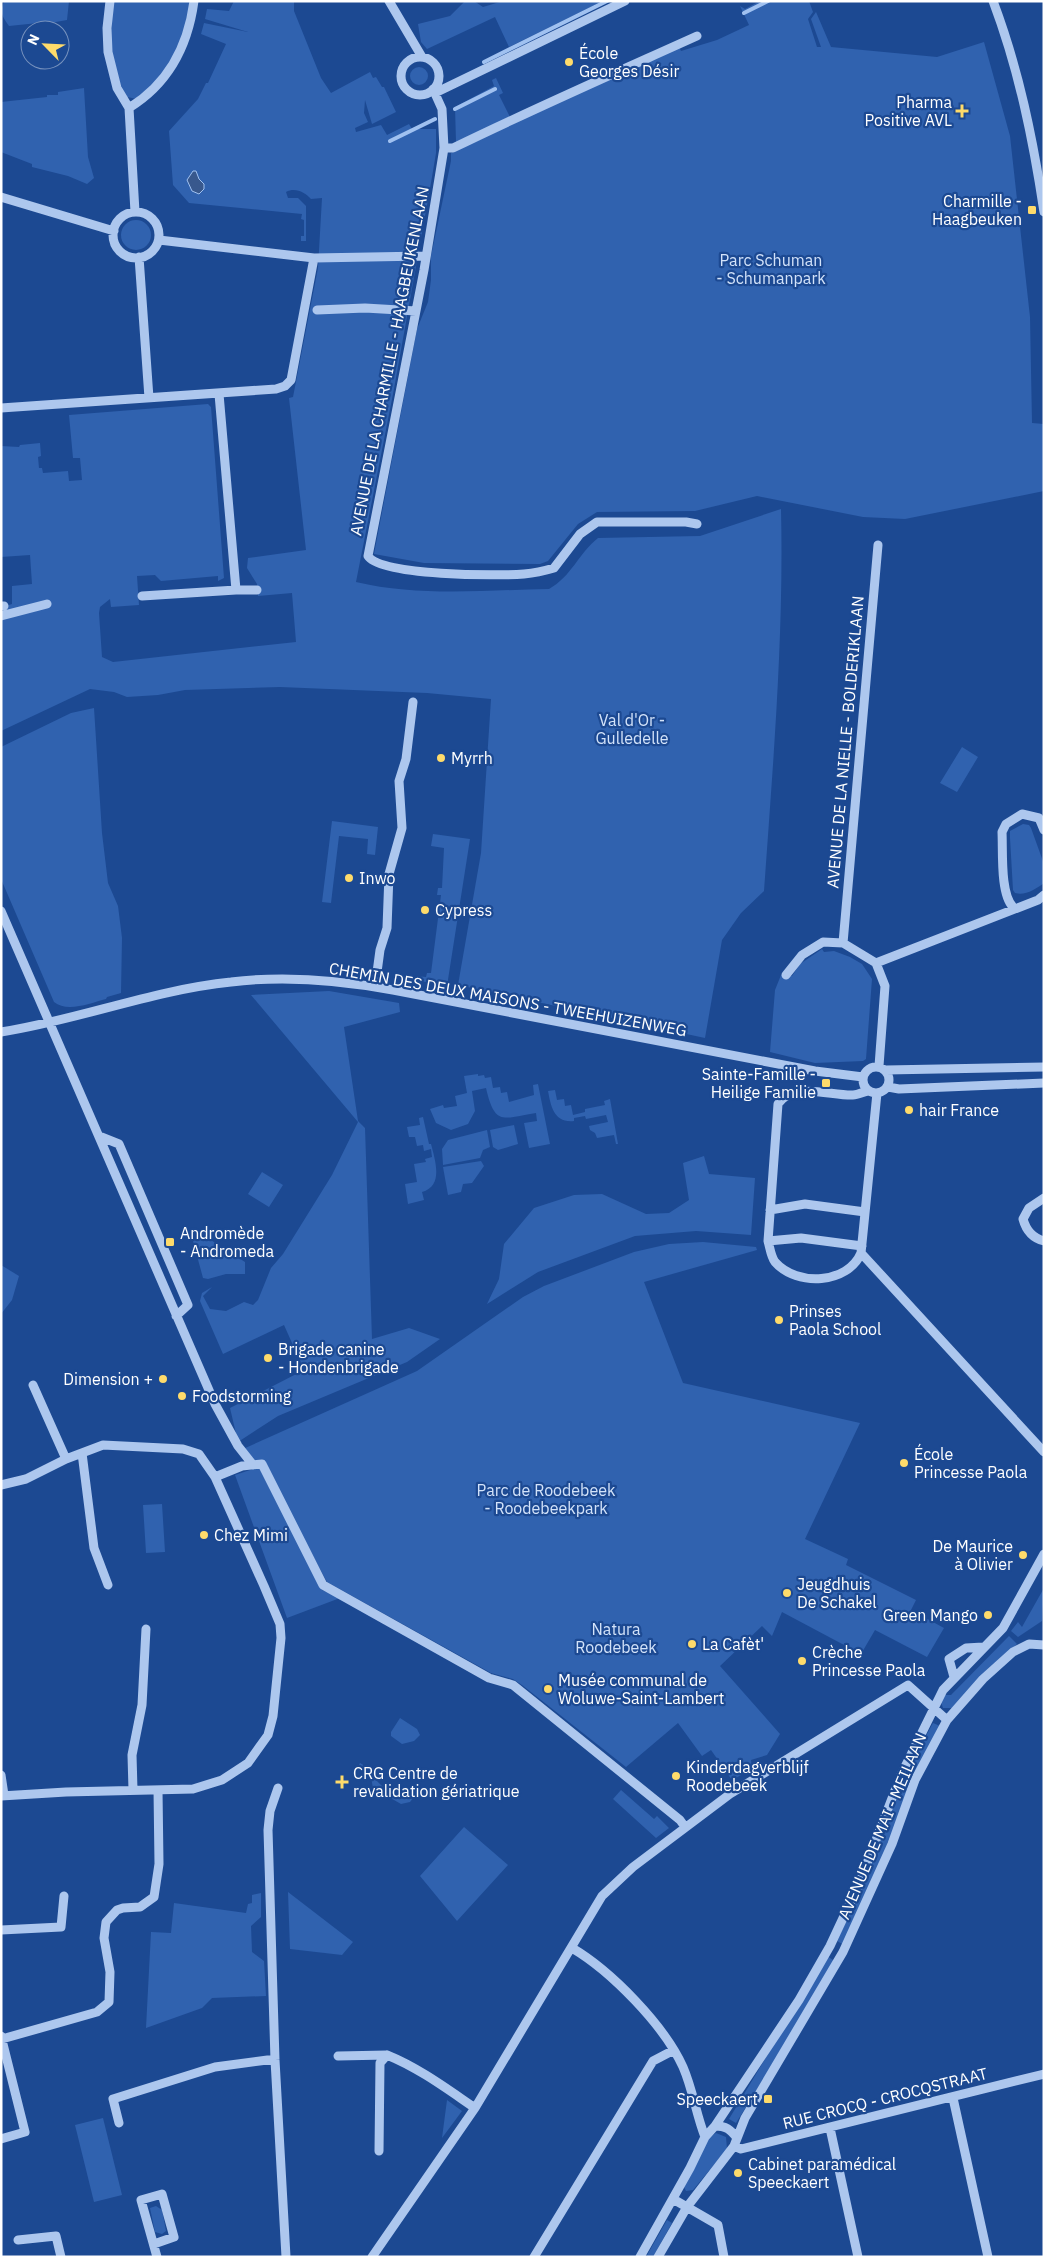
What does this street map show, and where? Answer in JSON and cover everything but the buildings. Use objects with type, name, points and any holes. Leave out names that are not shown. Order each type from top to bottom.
[{"type":"street","points":[[110,1],[107,28],[111,71],[117,88],[130,108],[134,212]]},
{"type":"street","points":[[130,108],[143,100],[161,83],[174,65],[185,43],[194,1]]},
{"type":"street","name":"AVENUE DE LA CHARMILLE - HAAGBEUKENLAAN","points":[[389,1],[422,57],[433,62],[438,72],[434,91],[442,109],[444,148],[416,311],[368,556],[371,560],[382,565],[423,573],[522,574],[554,568],[580,534],[597,522],[686,522],[696,524]]},
{"type":"street","points":[[422,57],[406,62],[401,73],[406,90],[417,95],[434,91],[625,1]]},
{"type":"street","points":[[993,1],[1022,88],[1042,185],[1044,212]]},
{"type":"street","points":[[444,148],[453,148],[541,105],[591,85],[697,36]]},
{"type":"street","points":[[1,197],[114,232]]},
{"type":"street","points":[[134,212],[148,215],[158,226],[159,240],[152,252],[139,257],[132,257],[120,250],[114,238],[114,232],[119,220],[134,212]]},
{"type":"street","points":[[159,240],[314,258],[425,256]]},
{"type":"street","points":[[139,257],[149,398]]},
{"type":"street","points":[[1,408],[219,394],[276,389],[285,386],[291,380],[314,258]]},
{"type":"street","points":[[317,310],[365,308],[416,311]]},
{"type":"street","points":[[219,394],[236,590]]},
{"type":"street","name":"AVENUE DE LA NIELLE - BOLDERIKLAAN","points":[[843,943],[878,545]]},
{"type":"street","points":[[142,596],[258,590]]},
{"type":"street","points":[[1,616],[47,604]]},
{"type":"street","points":[[375,987],[380,950],[387,928],[388,874],[403,820],[400,781],[406,759],[413,702]]},
{"type":"street","points":[[1013,907],[1008,902],[1005,885],[1002,832],[1006,824],[1022,814],[1039,818],[1043,826]]},
{"type":"street","points":[[876,963],[1013,907],[1020,907],[1044,895]]},
{"type":"street","points":[[1,911],[215,1404],[238,1446],[253,1465]]},
{"type":"street","points":[[786,975],[793,964],[812,948],[823,942],[843,943],[876,963],[885,986],[883,1068],[890,1078],[888,1087]]},
{"type":"street","name":"CHEMIN DES DEUX MAISONS - TWEEHUIZENWEG","points":[[1,1032],[162,994],[230,982],[310,979],[342,981],[815,1072],[863,1077]]},
{"type":"street","points":[[1044,1067],[869,1068],[863,1077],[864,1084],[872,1092],[865,1212],[862,1249],[856,1264],[842,1274],[824,1279],[810,1279],[786,1272],[774,1261],[768,1240],[778,1104],[781,1099],[797,1092],[852,1095],[872,1092],[888,1087],[899,1089],[1044,1083]]},
{"type":"street","points":[[98,1136],[119,1144],[188,1305],[176,1316]]},
{"type":"street","points":[[1044,1198],[1030,1208],[1023,1219],[1026,1229],[1036,1240],[1044,1241]]},
{"type":"street","points":[[770,1210],[806,1204],[865,1212]]},
{"type":"street","points":[[768,1240],[801,1238],[862,1249],[1044,1452]]},
{"type":"street","points":[[34,1385],[66,1459]]},
{"type":"street","points":[[1,1485],[26,1479],[66,1459],[104,1445],[183,1449],[199,1454],[215,1477],[280,1624],[281,1638],[273,1716],[268,1735],[248,1763],[229,1776],[193,1789],[3,1796],[1,1775]]},
{"type":"street","points":[[82,1453],[94,1548],[108,1585]]},
{"type":"street","points":[[215,1477],[242,1466],[262,1464],[323,1585],[489,1678],[513,1685],[524,1692],[685,1826]]},
{"type":"street","name":"AVENUE DE MAI - MEILAAN","points":[[640,2257],[705,2137],[715,2126],[799,2000],[830,1946],[859,1884],[901,1776],[943,1690],[954,1676],[1003,1628],[1044,1554]]},
{"type":"street","points":[[133,1790],[132,1755],[142,1705],[146,1629]]},
{"type":"street","name":"AVENUE DE MAI - MEILAAN","points":[[658,2257],[687,2207],[735,2142],[745,2118],[843,1952],[889,1853],[915,1780],[947,1720],[983,1679],[1013,1652],[1028,1644],[1044,1645]]},
{"type":"street","points":[[954,1676],[949,1659],[966,1648],[983,1647]]},
{"type":"street","points":[[372,2257],[475,2108],[602,1896],[633,1867],[685,1826],[738,1789],[908,1686],[914,1689],[933,1709],[947,1720]]},
{"type":"street","points":[[278,1788],[270,1811],[268,1830],[275,2059],[286,2257]]},
{"type":"street","points":[[1,2139],[25,2132],[2,2038],[97,2012],[109,2002],[110,1972],[104,1938],[106,1922],[117,1910],[140,1907],[154,1897],[160,1864],[158,1790]]},
{"type":"street","points":[[1,1930],[60,1927],[64,1896]]},
{"type":"street","points":[[830,1946],[843,1952]]},
{"type":"street","points":[[572,1948],[642,2006],[674,2050],[691,2088],[705,2137]]},
{"type":"street","points":[[534,2257],[653,2060],[674,2050]]},
{"type":"street","points":[[338,2056],[387,2055],[400,2060],[449,2089],[475,2108]]},
{"type":"street","points":[[379,2151],[380,2063],[387,2055]]},
{"type":"street","points":[[119,2122],[113,2099],[215,2067],[275,2059]]},
{"type":"street","name":"RUE CROCQ - CROCQSTRAAT","points":[[735,2142],[741,2149],[1044,2074]]},
{"type":"street","points":[[953,2098],[988,2257]]},
{"type":"street","points":[[715,2126],[724,2126],[731,2130],[735,2142]]},
{"type":"street","points":[[830,2128],[858,2257]]},
{"type":"street","points":[[154,2244],[174,2237],[162,2194],[141,2200],[157,2257]]},
{"type":"street","points":[[673,2198],[718,2225],[724,2257]]},
{"type":"street","points":[[18,2240],[56,2236],[61,2257]]},
{"type":"green space","points":[[4,1],[69,1],[67,20],[20,20],[20,25],[9,26],[4,19],[2,8]]},
{"type":"green space","points":[[113,1],[191,1],[182,39],[165,72],[137,99],[127,97],[116,76],[113,64]]},
{"type":"green space","name":"Val d'Or - Gulledelle","points":[[234,1],[294,1],[294,11],[321,78],[331,93],[370,72],[373,78],[376,77],[382,87],[384,87],[396,112],[372,124],[365,100],[364,113],[368,122],[355,128],[356,132],[381,125],[387,135],[409,124],[412,129],[436,129],[436,153],[432,177],[394,389],[356,582],[404,590],[452,592],[549,589],[569,572],[598,538],[700,536],[781,509],[782,557],[779,652],[764,891],[741,913],[722,940],[705,1038],[458,985],[481,853],[491,699],[427,693],[280,687],[185,690],[158,695],[127,697],[114,692],[90,689],[1,731],[1,619],[7,613],[6,606],[12,604],[12,586],[32,584],[30,555],[1,557],[1,446],[19,447],[20,445],[40,443],[41,456],[38,457],[39,468],[42,468],[43,473],[68,471],[69,481],[82,480],[80,458],[73,458],[69,415],[208,404],[211,407],[224,578],[218,581],[218,576],[161,581],[155,575],[137,576],[139,605],[111,607],[110,599],[100,607],[102,657],[113,662],[296,642],[292,593],[258,596],[257,584],[247,568],[248,558],[306,550],[289,398],[293,397],[318,268],[322,198],[311,199],[303,192],[296,190],[286,192],[288,198],[298,198],[306,206],[306,241],[301,241],[301,236],[304,236],[302,214],[189,203],[173,185],[169,131],[198,99],[206,83],[208,83],[226,44],[201,34],[204,23],[248,32],[205,19],[207,9],[229,11]]},
{"type":"green space","points":[[465,1],[474,1],[483,7],[503,1],[603,1],[509,47],[495,17],[427,49],[421,42],[418,24],[450,16]]},
{"type":"green space","name":"Parc Schuman - Schumanpark","points":[[760,1],[809,1],[813,12],[808,19],[817,47],[821,47],[811,19],[816,12],[831,47],[937,57],[984,42],[1010,136],[1030,317],[1032,423],[1044,424],[1044,491],[905,519],[863,517],[757,496],[695,511],[597,512],[578,524],[548,561],[540,564],[424,563],[374,554],[417,329],[428,302],[431,280],[431,256],[451,161],[451,153],[678,45],[681,51],[717,40],[749,25],[740,6],[745,9]]},
{"type":"green space","points":[[415,67],[423,67],[428,72],[426,83],[415,85],[410,80],[410,72]]},
{"type":"green space","points":[[496,78],[503,93],[499,95],[510,117],[456,142],[455,107],[494,86],[492,80]]},
{"type":"green space","points":[[84,88],[88,157],[94,178],[87,184],[68,176],[32,167],[32,164],[1,152],[1,102],[47,97],[47,95],[58,95],[58,92]]},
{"type":"green space","points":[[136,220],[147,224],[151,235],[147,246],[136,250],[125,246],[121,235],[125,224]]},
{"type":"green space","points":[[94,708],[102,833],[108,883],[118,906],[122,938],[121,993],[86,1005],[66,1007],[54,1002],[1,879],[1,747],[71,713]]},
{"type":"green space","points":[[962,747],[978,757],[957,792],[940,783]]},
{"type":"green space","points":[[332,821],[378,827],[375,855],[367,854],[368,839],[339,836],[331,903],[322,902]]},
{"type":"green space","points":[[1023,824],[1029,825],[1031,828],[1044,864],[1044,883],[1038,888],[1019,894],[1013,890],[1010,831]]},
{"type":"green space","points":[[433,834],[470,839],[447,986],[415,980],[415,976],[426,977],[427,973],[431,973],[441,895],[437,895],[438,888],[442,888],[444,848],[431,846]]},
{"type":"green space","points":[[822,949],[824,952],[834,951],[850,957],[862,964],[872,979],[866,1059],[863,1061],[815,1063],[770,1052],[775,990],[781,975],[792,976],[800,964]]},
{"type":"green space","points":[[329,991],[399,1003],[400,1012],[344,1027],[358,1121],[365,1128],[372,1339],[409,1328],[440,1339],[407,1362],[278,1416],[238,1442],[230,1408],[304,1370],[284,1325],[223,1354],[200,1301],[202,1293],[212,1287],[203,1296],[210,1309],[226,1311],[244,1302],[253,1305],[258,1300],[271,1268],[283,1254],[332,1175],[358,1122],[251,995]]},
{"type":"green space","points":[[478,1074],[478,1076],[484,1075],[485,1078],[491,1077],[493,1088],[500,1087],[501,1093],[507,1092],[509,1102],[534,1095],[533,1085],[538,1084],[550,1144],[529,1148],[524,1123],[537,1121],[536,1113],[508,1118],[502,1117],[493,1109],[486,1088],[472,1091],[475,1111],[468,1124],[451,1130],[436,1123],[430,1109],[443,1105],[444,1108],[457,1106],[455,1096],[467,1093],[464,1076]]},
{"type":"green space","points":[[555,1090],[557,1100],[564,1099],[565,1106],[571,1105],[573,1115],[585,1112],[585,1109],[605,1105],[604,1101],[610,1099],[618,1144],[616,1144],[614,1135],[597,1138],[595,1133],[590,1130],[589,1126],[608,1122],[606,1115],[586,1119],[585,1116],[574,1118],[574,1121],[567,1121],[558,1117],[552,1108],[548,1091]]},
{"type":"green space","points":[[423,1117],[436,1165],[436,1178],[429,1189],[422,1192],[424,1200],[408,1204],[405,1184],[417,1182],[414,1164],[426,1162],[425,1159],[432,1157],[431,1149],[424,1151],[423,1145],[417,1146],[415,1137],[409,1137],[407,1127],[420,1125],[419,1118]]},
{"type":"green space","points":[[514,1125],[518,1144],[498,1150],[493,1147],[490,1130]]},
{"type":"green space","points":[[487,1130],[490,1147],[483,1150],[480,1158],[443,1165],[442,1149],[448,1140]]},
{"type":"green space","points":[[704,1156],[709,1174],[755,1178],[751,1235],[696,1231],[635,1236],[538,1272],[487,1304],[499,1279],[504,1244],[534,1208],[574,1195],[602,1194],[646,1214],[669,1213],[689,1200],[683,1163]]},
{"type":"green space","points":[[481,1161],[484,1166],[472,1183],[463,1184],[461,1192],[448,1195],[443,1167]]},
{"type":"green space","points":[[262,1172],[283,1185],[269,1207],[248,1194]]},
{"type":"green space","points":[[203,1235],[245,1262],[245,1274],[226,1274],[208,1279],[203,1278],[193,1241]]},
{"type":"green space","name":"Parc de Roodebeek - Roodebeekpark","points":[[703,1242],[756,1247],[757,1250],[644,1282],[683,1383],[860,1423],[805,1539],[848,1559],[846,1565],[916,1600],[911,1610],[944,1628],[927,1657],[875,1630],[861,1654],[782,1612],[772,1636],[762,1626],[720,1666],[780,1734],[767,1755],[751,1760],[752,1769],[732,1780],[711,1750],[702,1756],[678,1723],[626,1767],[513,1679],[491,1673],[327,1582],[263,1463],[253,1462],[243,1449],[417,1371],[523,1297],[544,1286],[634,1252],[669,1244]]},
{"type":"green space","points":[[1,1265],[19,1276],[12,1300],[1,1314]]},
{"type":"green space","points":[[259,1467],[322,1590],[340,1598],[287,1618],[235,1475]]},
{"type":"green space","points":[[162,1504],[165,1552],[146,1553],[143,1505]]},
{"type":"green space","points":[[1044,1588],[1042,1621],[1018,1637],[1011,1631],[1018,1622],[1022,1627]]},
{"type":"green space","points":[[1009,1636],[1017,1644],[989,1668],[952,1708],[943,1708],[941,1702],[944,1695],[951,1695]]},
{"type":"green space","points":[[400,1718],[417,1729],[420,1735],[414,1741],[402,1744],[391,1736],[391,1732]]},
{"type":"green space","points":[[933,1723],[940,1726],[844,1945],[837,1941],[850,1914],[906,1776]]},
{"type":"green space","points":[[360,1763],[373,1771],[377,1781],[384,1788],[398,1793],[409,1790],[416,1794],[410,1802],[401,1804],[373,1788],[371,1777],[358,1767]]},
{"type":"green space","points":[[621,1790],[654,1819],[657,1816],[669,1828],[656,1838],[613,1799]]},
{"type":"green space","points":[[464,1827],[508,1865],[457,1921],[420,1876]]},
{"type":"green space","points":[[288,1892],[353,1942],[342,1955],[290,1949]]},
{"type":"green space","points":[[261,1893],[261,1917],[251,1926],[252,1952],[264,1961],[266,1996],[212,1998],[202,2008],[146,2028],[151,1932],[171,1933],[174,1903],[246,1913],[248,1904],[252,1903],[252,1895]]},
{"type":"green space","points":[[827,1956],[836,1962],[736,2123],[729,2119]]},
{"type":"green space","points":[[447,2100],[462,2111],[442,2138]]},
{"type":"green space","points":[[103,2118],[122,2195],[94,2202],[75,2125]]},
{"type":"green space","points":[[716,2133],[726,2137],[727,2149],[693,2190],[686,2191],[684,2187],[708,2138]]},
{"type":"green space","points":[[156,2206],[162,2210],[166,2231],[162,2234],[155,2232],[150,2208]]},
{"type":"green space","points":[[667,2220],[672,2223],[653,2257],[646,2257]]},
{"type":"shaded area","points":[[193,171],[196,171],[199,179],[204,184],[204,189],[199,194],[192,191],[187,180]]},
{"type":"waterway","points":[[484,62],[607,1]]},
{"type":"waterway","points":[[744,13],[768,1]]},
{"type":"waterway","points":[[455,109],[495,89]]},
{"type":"waterway","points":[[390,141],[435,119]]},
{"type":"place","name":"École Georges Désir","points":[[569,62]]},
{"type":"place","name":"Pharma Positive AVL","points":[[962,111]]},
{"type":"place","name":"Charmille - Haagbeuken","points":[[1032,210]]},
{"type":"place","name":"Myrrh","points":[[441,758]]},
{"type":"place","name":"Inwo","points":[[349,878]]},
{"type":"place","name":"Cypress","points":[[425,910]]},
{"type":"place","name":"Sainte-Famille - Heilige Familie","points":[[826,1083]]},
{"type":"place","name":"hair France","points":[[909,1110]]},
{"type":"place","name":"Andromède - Andromeda","points":[[170,1242]]},
{"type":"place","name":"Prinses Paola School","points":[[779,1320]]},
{"type":"place","name":"Brigade canine - Hondenbrigade","points":[[268,1358]]},
{"type":"place","name":"Dimension +","points":[[163,1379]]},
{"type":"place","name":"Foodstorming","points":[[182,1396]]},
{"type":"place","name":"École Princesse Paola","points":[[904,1463]]},
{"type":"place","name":"Chez Mimi","points":[[204,1535]]},
{"type":"place","name":"De Maurice à Olivier","points":[[1023,1555]]},
{"type":"place","name":"Jeugdhuis De Schakel","points":[[787,1593]]},
{"type":"place","name":"Green Mango","points":[[988,1615]]},
{"type":"place","name":"La Cafèt'","points":[[692,1644]]},
{"type":"place","name":"Crèche Princesse Paola","points":[[802,1661]]},
{"type":"place","name":"Musée communal de Woluwe-Saint-Lambert","points":[[548,1689]]},
{"type":"place","name":"Kinderdagverblijf Roodebeek","points":[[676,1776]]},
{"type":"place","name":"CRG Centre de revalidation gériatrique","points":[[342,1782]]},
{"type":"place","name":"Speeckaert","points":[[768,2099]]},
{"type":"place","name":"Cabinet paramédical Speeckaert","points":[[738,2173]]},
{"type":"park label","name":"Natura Roodebeek","points":[[616,1638]]}]
